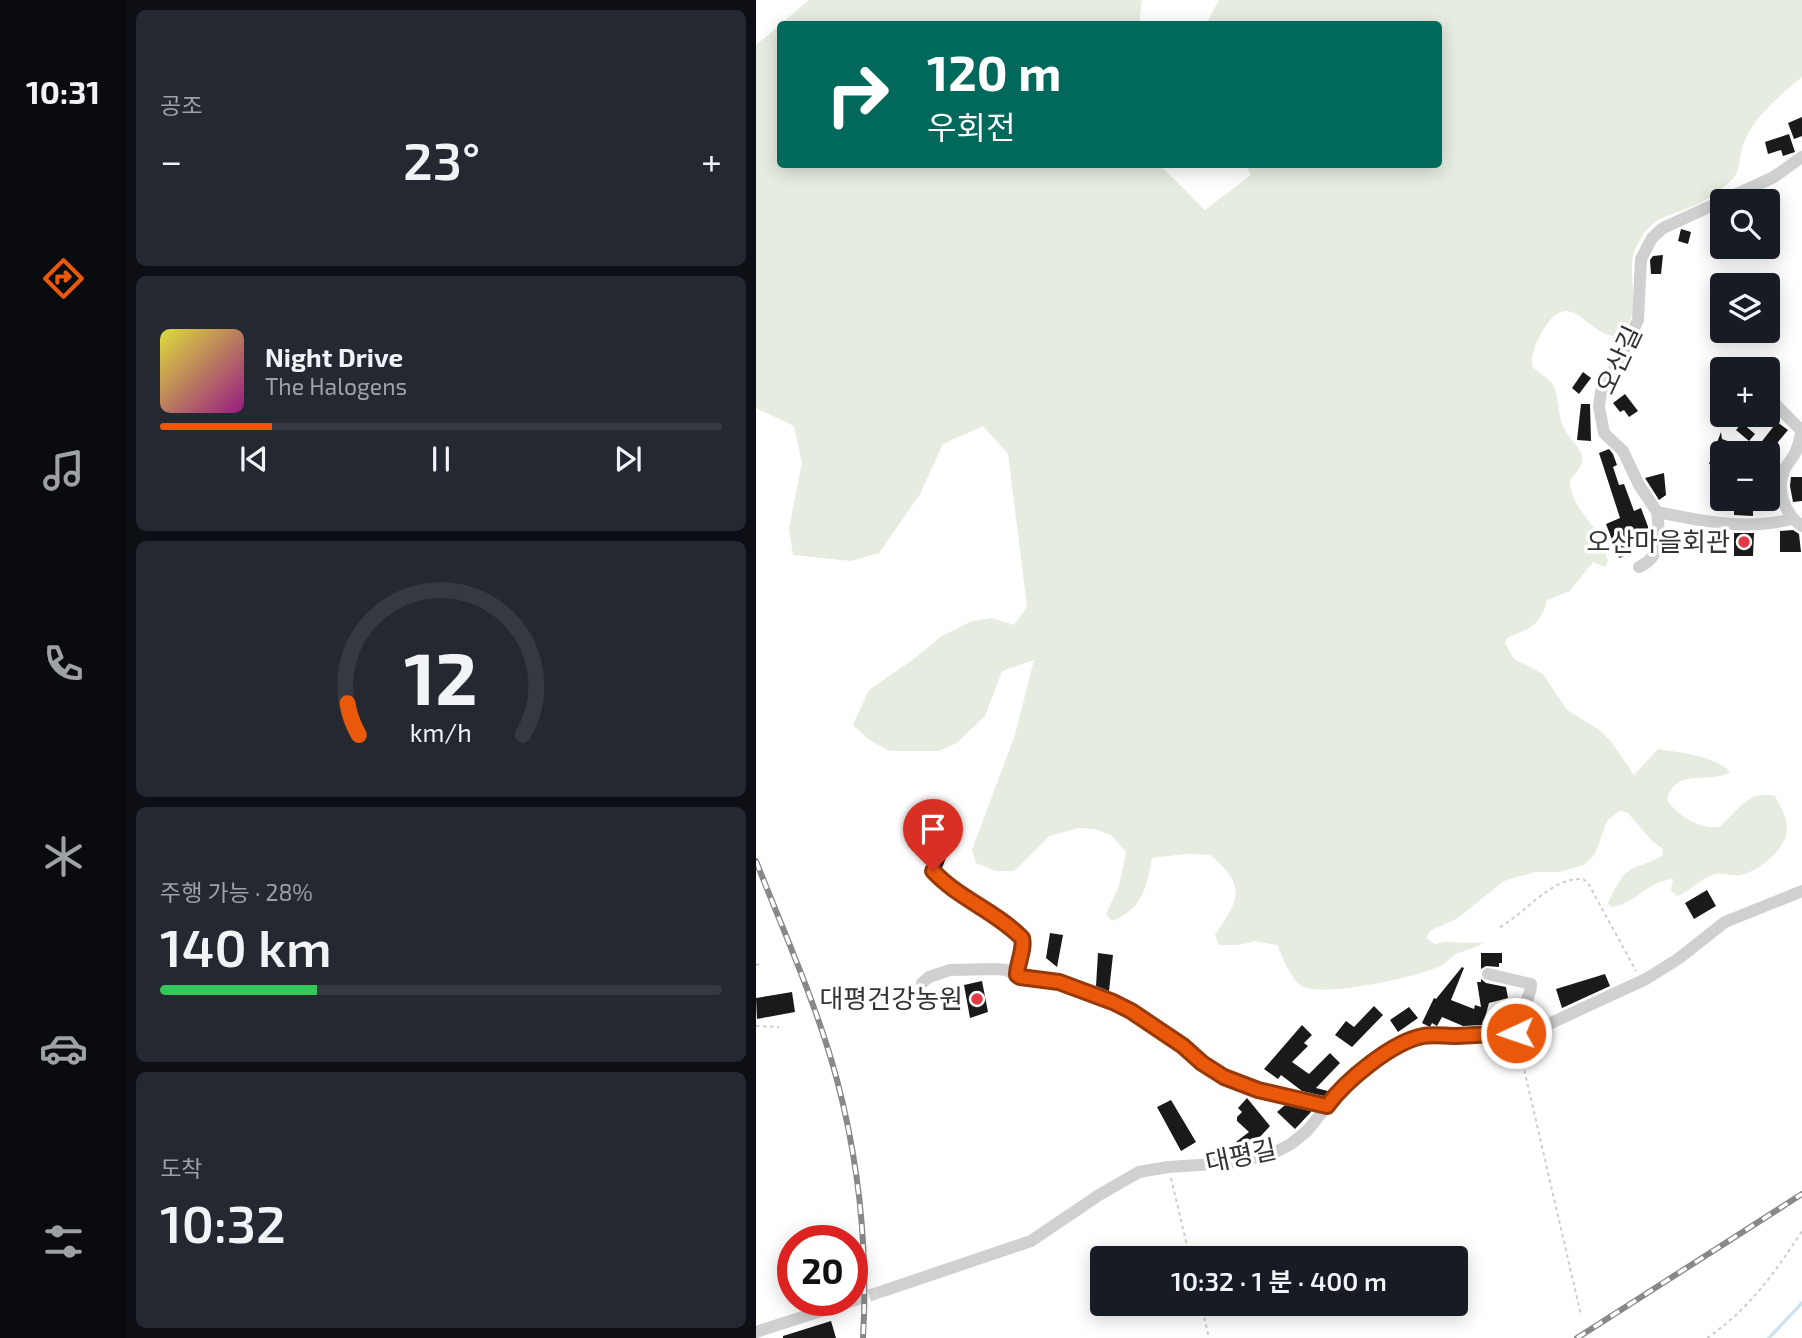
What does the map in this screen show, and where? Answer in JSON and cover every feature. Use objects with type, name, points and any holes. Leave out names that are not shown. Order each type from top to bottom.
[{"type":"lane","name":"오산길","points":[[1657,512],[1639,485],[1623,450],[1604,433],[1599,406],[1603,386],[1613,372],[1638,320],[1641,259],[1652,239],[1663,228],[1778,175],[1802,157]]},
{"type":"lane","points":[[1780,409],[1802,430],[1795,454],[1784,469],[1782,477],[1785,504],[1797,523]]},
{"type":"lane","points":[[1639,567],[1650,561],[1657,552],[1657,512],[1729,524],[1797,523]]},
{"type":"lane","points":[[933,871],[948,886],[998,917],[1022,938],[1017,975]]},
{"type":"lane","name":"대평길","points":[[883,1291],[1031,1241],[1130,1176],[1144,1171],[1230,1163],[1272,1154],[1300,1137],[1340,1090],[1364,1070],[1412,1040],[1429,1036],[1516,1033],[1564,1018],[1641,981],[1678,959],[1725,922],[1802,891]]},
{"type":"lane","points":[[922,983],[938,974],[962,969],[997,969],[1025,979],[1059,982],[1131,1011],[1183,1046],[1213,1071],[1234,1081],[1258,1090],[1327,1106]]},
{"type":"lane","points":[[1488,974],[1531,984],[1531,991],[1514,1022],[1516,1033]]},
{"type":"lane","points":[[756,1332],[806,1316]]},
{"type":"path","points":[[1500,927],[1545,893],[1569,881],[1583,879],[1588,883],[1641,981]]},
{"type":"path","points":[[756,1026],[779,1027]]},
{"type":"path","points":[[1516,1033],[1581,1315]]},
{"type":"path","points":[[1168,1167],[1187,1246]]},
{"type":"path","points":[[1707,1338],[1732,1321],[1777,1270],[1802,1231]]},
{"type":"path","points":[[1203,1316],[1209,1338]]},
{"type":"shaded area","points":[[809,0],[1142,0],[1139,21],[784,21]]},
{"type":"shaded area","points":[[1219,0],[1802,0],[1802,77],[1776,99],[1753,125],[1743,145],[1738,168],[1732,180],[1722,189],[1710,189],[1710,197],[1702,202],[1655,222],[1641,238],[1632,261],[1633,310],[1624,329],[1613,336],[1603,333],[1569,311],[1561,312],[1553,317],[1537,342],[1532,366],[1553,385],[1562,423],[1581,452],[1582,464],[1570,480],[1573,495],[1598,534],[1608,561],[1606,566],[1593,562],[1570,591],[1547,600],[1538,620],[1523,631],[1508,637],[1505,643],[1514,659],[1543,674],[1567,710],[1598,729],[1610,740],[1634,775],[1658,749],[1706,758],[1730,772],[1721,776],[1685,780],[1671,790],[1667,800],[1690,820],[1704,826],[1719,827],[1750,799],[1757,796],[1775,796],[1784,814],[1786,834],[1772,857],[1749,873],[1715,874],[1677,896],[1671,890],[1673,879],[1664,880],[1619,906],[1610,907],[1608,903],[1623,876],[1630,870],[1662,856],[1663,849],[1653,842],[1627,812],[1619,811],[1607,821],[1595,854],[1584,865],[1559,872],[1535,872],[1504,881],[1458,918],[1430,931],[1426,938],[1435,944],[1483,943],[1458,953],[1429,971],[1371,985],[1313,989],[1298,983],[1290,973],[1277,945],[1255,941],[1219,945],[1215,935],[1230,912],[1236,893],[1230,876],[1210,855],[1186,854],[1152,858],[1145,888],[1137,904],[1112,921],[1106,914],[1119,886],[1126,852],[1111,835],[1095,829],[1079,828],[1049,836],[1014,871],[996,871],[976,863],[972,850],[1015,735],[1034,660],[1002,671],[985,716],[957,743],[939,751],[890,751],[871,741],[853,725],[869,690],[942,636],[972,621],[992,618],[1014,625],[1027,607],[1008,454],[983,426],[943,444],[920,494],[879,553],[851,561],[793,555],[789,528],[802,463],[794,426],[756,408],[756,45],[777,28],[777,168],[1163,168],[1205,210],[1251,175],[1248,168],[1442,168],[1442,21],[1208,21]]},
{"type":"building","points":[[1802,117],[1802,136],[1794,139],[1788,123]]},
{"type":"building","points":[[1789,134],[1795,152],[1783,156],[1781,150],[1768,154],[1765,142]]},
{"type":"building","points":[[1681,229],[1691,232],[1688,244],[1678,241]]},
{"type":"building","points":[[1663,255],[1661,274],[1651,274],[1650,260],[1653,256]]},
{"type":"building","points":[[1583,372],[1591,378],[1579,394],[1572,388]]},
{"type":"building","points":[[1625,394],[1638,411],[1629,417],[1624,410],[1620,412],[1613,403]]},
{"type":"building","points":[[1581,404],[1590,404],[1591,441],[1577,440]]},
{"type":"building","points":[[1780,424],[1788,430],[1779,441],[1762,441],[1773,427],[1780,427]]},
{"type":"building","points":[[1739,427],[1747,427],[1755,434],[1749,441],[1736,430]]},
{"type":"building","points":[[1609,449],[1617,465],[1613,467],[1619,485],[1624,484],[1634,511],[1641,508],[1650,532],[1649,542],[1632,549],[1633,553],[1619,558],[1606,524],[1620,518],[1599,453]]},
{"type":"building","points":[[1664,473],[1666,495],[1659,500],[1645,478]]},
{"type":"building","points":[[1791,477],[1802,477],[1802,501],[1793,502]]},
{"type":"building","points":[[1734,511],[1753,511],[1753,516],[1734,515]]},
{"type":"building","points":[[1793,530],[1799,534],[1801,552],[1780,552],[1780,531]]},
{"type":"building","name":"오산마을회관","points":[[1734,533],[1754,533],[1753,556],[1734,556]]},
{"type":"building","points":[[930,852],[946,858],[942,868],[936,863],[926,862]]},
{"type":"building","points":[[1707,890],[1716,906],[1694,919],[1685,903]]},
{"type":"building","points":[[1050,933],[1063,935],[1057,967],[1046,958]]},
{"type":"building","points":[[1098,953],[1113,955],[1109,991],[1096,986]]},
{"type":"building","points":[[1481,953],[1502,953],[1502,963],[1499,963],[1499,967],[1486,966],[1481,969]]},
{"type":"building","points":[[1462,967],[1464,968],[1451,1000],[1474,1009],[1475,1005],[1481,1007],[1477,982],[1481,982],[1481,979],[1486,983],[1506,987],[1508,998],[1489,1003],[1483,1025],[1463,1026],[1442,1017],[1437,1026],[1432,1023],[1430,1027],[1422,1023],[1434,998],[1436,999]]},
{"type":"building","points":[[1605,974],[1610,986],[1562,1008],[1556,989]]},
{"type":"building","points":[[982,981],[988,1012],[970,1018],[964,985]]},
{"type":"building","points":[[792,992],[795,1012],[757,1019],[756,998]]},
{"type":"building","points":[[1374,1006],[1383,1015],[1352,1047],[1335,1035],[1346,1021],[1354,1027]]},
{"type":"building","points":[[1409,1007],[1418,1018],[1398,1032],[1390,1020]]},
{"type":"building","points":[[1302,1025],[1312,1035],[1304,1043],[1308,1046],[1292,1062],[1309,1074],[1330,1053],[1340,1063],[1316,1088],[1328,1091],[1324,1096],[1302,1091],[1281,1075],[1278,1079],[1264,1069]]},
{"type":"building","points":[[1247,1098],[1270,1126],[1248,1150],[1242,1151],[1236,1142],[1249,1132],[1237,1121],[1237,1117],[1242,1112],[1238,1108]]},
{"type":"building","points":[[1171,1100],[1196,1142],[1181,1151],[1157,1107]]},
{"type":"building","points":[[1285,1105],[1311,1112],[1295,1129],[1277,1112]]},
{"type":"building","points":[[831,1321],[836,1338],[783,1338],[783,1336]]},
{"type":"waterway","points":[[1769,1338],[1802,1303]]},
{"type":"tunnel","points":[[868,1296],[883,1291]]},
{"type":"railway","points":[[756,861],[820,1024],[845,1111],[863,1240],[863,1338]]},
{"type":"railway","points":[[1577,1338],[1802,1194]]},
{"type":"place","name":"오산마을회관","points":[[1744,542]]},
{"type":"place","name":"대평건강농원","points":[[977,999]]},
{"type":"route","points":[[933,871],[948,886],[998,917],[1022,938],[1017,975],[1025,979],[1059,982],[1113,1002],[1183,1046],[1213,1071],[1258,1090],[1327,1106],[1354,1077],[1412,1040],[1423,1036],[1516,1033]]}]
